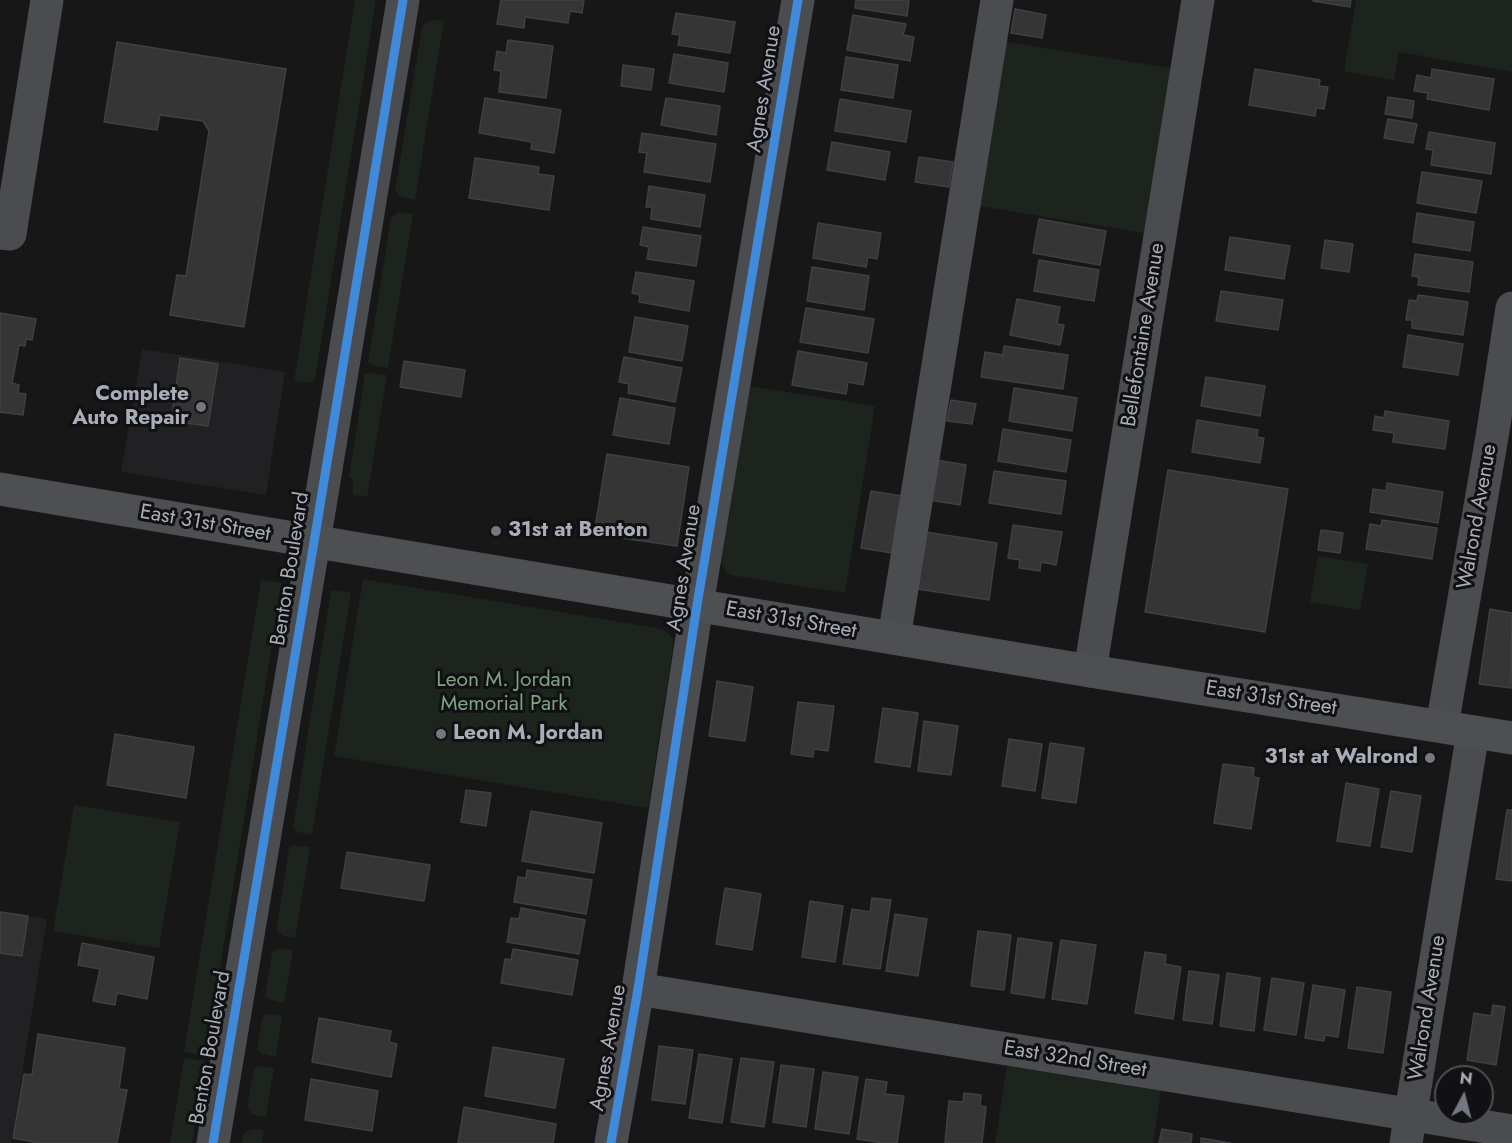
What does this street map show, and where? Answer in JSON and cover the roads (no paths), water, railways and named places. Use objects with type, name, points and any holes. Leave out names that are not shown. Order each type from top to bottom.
[{"type":"main road","name":"East 31st Street","points":[[0,489],[1090,671],[1512,738]]},
{"type":"street","points":[[0,233],[10,234],[47,0]]},
{"type":"street","name":"Benton Boulevard","points":[[213,1143],[403,0]]},
{"type":"street","name":"Agnes Avenue","points":[[611,1143],[638,988],[697,605],[798,0]]},
{"type":"street","points":[[894,638],[997,0]]},
{"type":"street","name":"Bellefontaine Avenue","points":[[1090,671],[1198,0]]},
{"type":"street","name":"Walrond Avenue","points":[[1408,1129],[1457,729],[1502,439],[1512,308]]},
{"type":"street","name":"East 32nd Street","points":[[638,988],[1408,1129],[1512,1131]]},
{"type":"place","name":"Complete Auto Repair","points":[[201,407]]},
{"type":"place","name":"31st at Benton","points":[[496,531]]},
{"type":"place","name":"Leon M. Jordan","points":[[441,734]]},
{"type":"place","name":"31st at Walrond","points":[[1430,758]]},
{"type":"park label","name":"Leon M. Jordan Memorial Park","points":[[504,693]]}]
